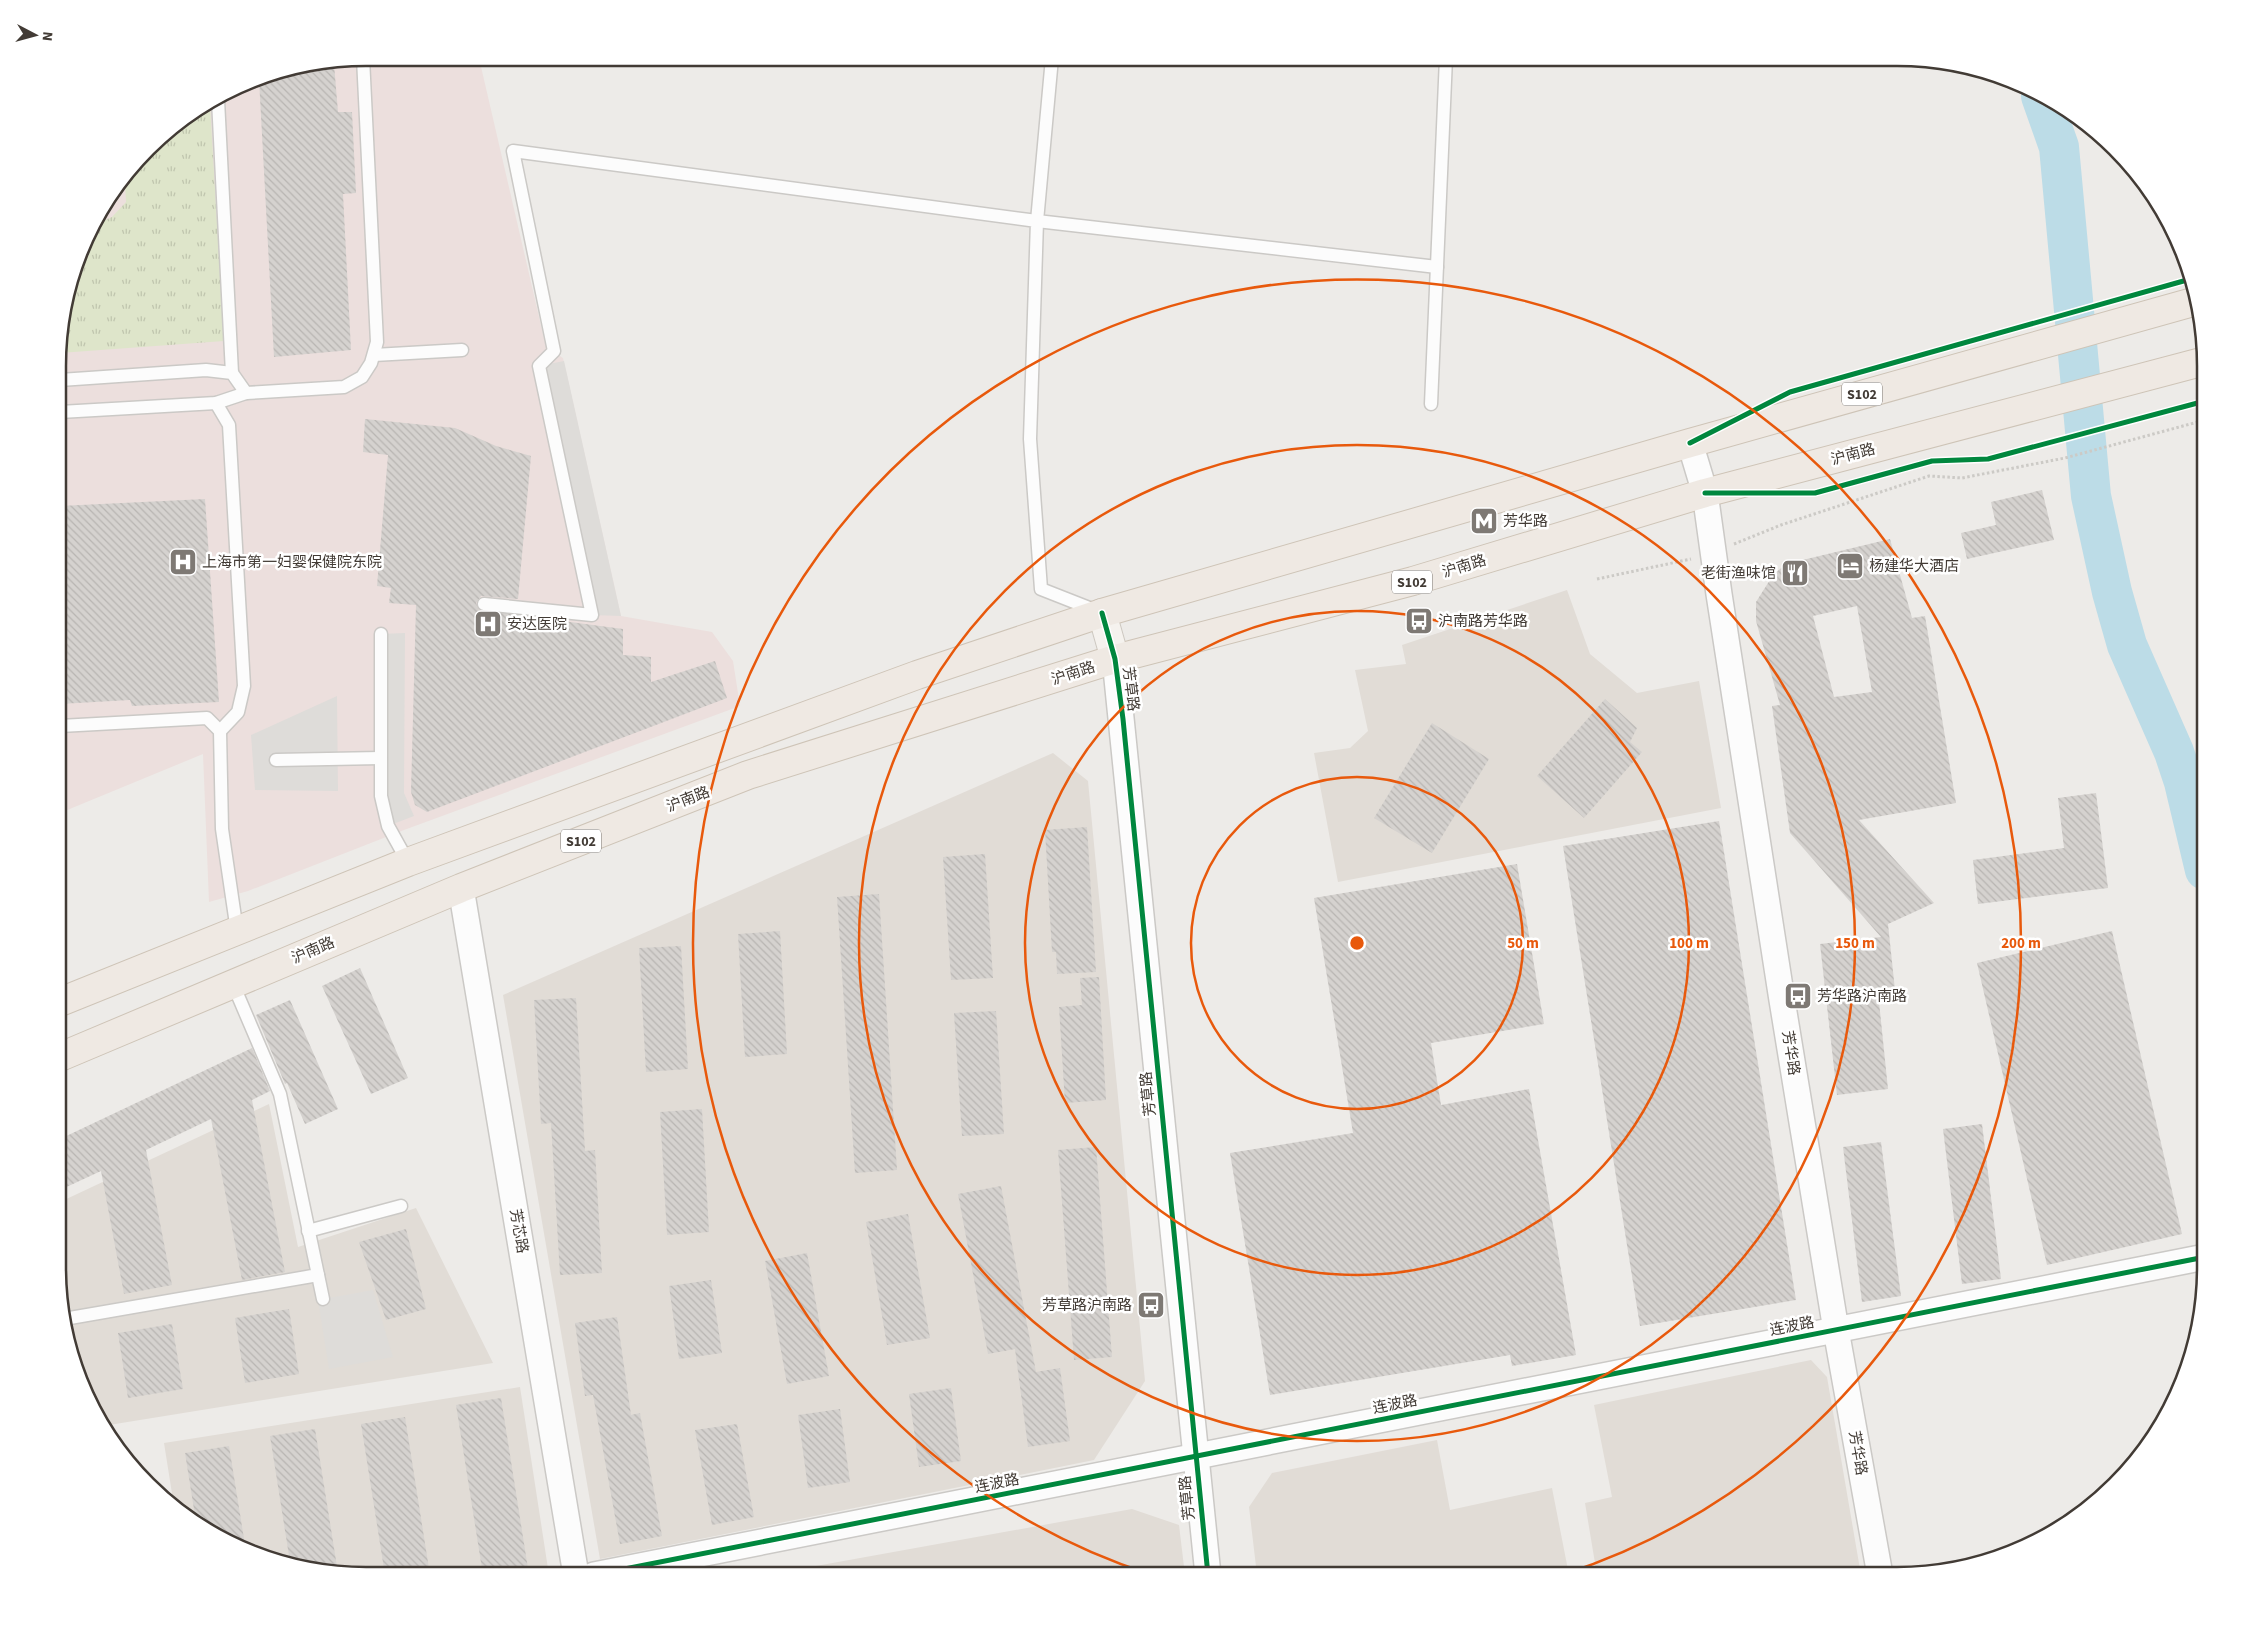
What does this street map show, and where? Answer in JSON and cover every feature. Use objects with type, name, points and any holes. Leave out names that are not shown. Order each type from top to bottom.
[{"type":"main road","name":"S102","points":[[66,1000],[408,862],[917,675],[1102,613],[1690,442],[2190,303]]},
{"type":"main road","name":"沪南路","points":[[66,1054],[461,888],[748,775],[1115,659],[1413,581],[1705,493],[2049,400],[2197,363]]},
{"type":"street","name":"芳华路","points":[[1690,442],[1705,493],[1784,1010],[1836,1330],[1878,1567]]},
{"type":"street","name":"芳草路","points":[[1102,613],[1115,659],[1207,1567]]},
{"type":"street","name":"芳芯路","points":[[461,888],[575,1567]]},
{"type":"street","name":"连波路","points":[[634,1567],[2197,1259]]},
{"type":"lane","points":[[66,412],[216,403],[246,392],[344,387],[362,377],[371,363],[377,342],[363,66]]},
{"type":"lane","points":[[1051,66],[1037,221],[1030,439],[1041,589],[1102,613]]},
{"type":"lane","points":[[1431,404],[1446,66]]},
{"type":"lane","points":[[218,105],[232,373],[246,392]]},
{"type":"lane","points":[[484,604],[592,615],[539,366],[554,352],[513,151],[1037,221],[1437,268]]},
{"type":"lane","points":[[374,355],[462,350]]},
{"type":"lane","points":[[66,380],[206,370],[232,373]]},
{"type":"lane","points":[[216,403],[229,425],[244,686],[238,712],[220,731]]},
{"type":"lane","points":[[380,634],[380,796],[388,826],[408,862]]},
{"type":"lane","points":[[66,726],[207,718],[220,731],[222,829],[237,931]]},
{"type":"lane","points":[[276,760],[380,758]]},
{"type":"lane","points":[[234,984],[280,1094],[323,1299]]},
{"type":"lane","points":[[308,1231],[401,1206]]},
{"type":"lane","points":[[71,1318],[318,1275]]},
{"type":"path","points":[[1596,579],[1678,563],[1713,553],[1780,525],[1928,476],[1962,478],[2065,458],[2197,422]]},
{"type":"shaded area","points":[[366,66],[481,66],[546,347],[563,358],[621,616],[712,632],[733,661],[740,706],[404,830],[248,891],[209,902],[203,754],[66,811],[66,366],[72,308],[76,289],[89,252],[106,216],[128,184],[154,154],[184,128],[216,106],[234,97],[289,76],[327,69]]},
{"type":"shaded area","points":[[564,361],[621,616],[592,615],[539,366]]},
{"type":"shaded area","points":[[1567,590],[1590,654],[1637,693],[1699,681],[1721,808],[1338,882],[1314,753],[1350,748],[1368,731],[1355,670],[1406,664],[1402,645]]},
{"type":"shaded area","points":[[405,633],[404,793],[414,816],[388,826],[381,634]]},
{"type":"shaded area","points":[[337,696],[338,791],[255,790],[251,735]]},
{"type":"shaded area","points":[[1053,753],[1088,781],[1145,1381],[1094,1460],[600,1559],[503,995]]},
{"type":"shaded area","points":[[269,1104],[298,1247],[416,1208],[493,1363],[111,1425],[89,1381],[76,1344],[72,1325],[66,1267],[66,1199]]},
{"type":"shaded area","points":[[373,1290],[393,1357],[329,1369],[318,1300]]},
{"type":"shaded area","points":[[1811,1360],[1827,1377],[1860,1567],[1596,1567],[1585,1503],[1612,1497],[1594,1405]]},
{"type":"shaded area","points":[[520,1387],[548,1567],[347,1566],[308,1561],[270,1551],[216,1527],[172,1496],[164,1443]]},
{"type":"shaded area","points":[[1437,1440],[1450,1510],[1552,1488],[1567,1567],[1256,1567],[1249,1507],[1272,1473]]},
{"type":"shaded area","points":[[1132,1509],[1179,1525],[1184,1567],[810,1567]]},
{"type":"green space","points":[[210,110],[224,341],[67,353],[76,289],[89,252],[104,220],[112,217],[126,202],[125,188],[141,168],[168,141]]},
{"type":"building","points":[[334,68],[338,112],[352,112],[356,193],[343,194],[351,350],[274,357],[259,86],[289,76]]},
{"type":"building","points":[[365,419],[455,428],[496,446],[531,456],[518,599],[481,596],[476,603],[479,610],[623,629],[623,655],[651,657],[651,682],[715,661],[727,698],[427,812],[415,805],[411,792],[416,605],[389,603],[391,588],[377,586],[388,455],[363,452]]},
{"type":"building","points":[[2042,490],[2054,540],[1967,559],[1961,533],[1996,525],[1991,502]]},
{"type":"building","points":[[205,499],[219,702],[132,706],[130,700],[66,704],[66,506]]},
{"type":"building","points":[[1890,539],[1912,618],[1925,616],[1956,803],[1859,820],[1934,903],[1888,924],[1895,990],[1878,992],[1888,1089],[1837,1095],[1820,944],[1881,937],[1790,833],[1772,706],[1780,705],[1756,621],[1756,602],[1773,575],[1786,564]],"holes":[[[1857,606],[1872,692],[1834,697],[1813,616]]]},
{"type":"building","points":[[1605,699],[1637,728],[1630,742],[1642,752],[1584,818],[1537,776]]},
{"type":"building","points":[[1432,723],[1489,759],[1432,853],[1374,818]]},
{"type":"building","points":[[2096,793],[2108,888],[1978,904],[1973,860],[2064,848],[2058,798]]},
{"type":"building","points":[[1719,821],[1796,1300],[1640,1326],[1563,846]]},
{"type":"building","points":[[1087,827],[1096,972],[1057,974],[1056,952],[1052,952],[1045,830]]},
{"type":"building","points":[[985,854],[993,978],[951,980],[943,857]]},
{"type":"building","points":[[1517,864],[1544,1024],[1431,1043],[1441,1105],[1529,1089],[1576,1355],[1512,1366],[1510,1355],[1270,1395],[1230,1153],[1353,1133],[1314,898]]},
{"type":"building","points":[[879,894],[897,1170],[855,1173],[837,897]]},
{"type":"building","points":[[780,931],[787,1054],[745,1057],[738,934]]},
{"type":"building","points":[[2112,931],[2182,1234],[2047,1265],[1977,963]]},
{"type":"building","points":[[681,946],[688,1069],[646,1072],[639,948]]},
{"type":"building","points":[[360,968],[408,1078],[371,1094],[322,986]]},
{"type":"building","points":[[1099,977],[1106,1100],[1065,1103],[1059,1007],[1082,1005],[1080,978]]},
{"type":"building","points":[[576,998],[585,1151],[595,1150],[602,1273],[560,1275],[551,1123],[541,1124],[534,1000]]},
{"type":"building","points":[[290,1000],[338,1109],[305,1124],[287,1083],[285,1084],[256,1015]]},
{"type":"building","points":[[996,1011],[1004,1134],[962,1136],[954,1013]]},
{"type":"building","points":[[252,1048],[270,1091],[252,1100],[285,1272],[242,1280],[211,1119],[146,1150],[172,1285],[124,1294],[101,1171],[66,1187],[66,1136]]},
{"type":"building","points":[[702,1109],[709,1232],[667,1235],[660,1112]]},
{"type":"building","points":[[1982,1124],[2001,1279],[1962,1284],[1943,1129]]},
{"type":"building","points":[[1881,1142],[1901,1296],[1862,1302],[1843,1147]]},
{"type":"building","points":[[1096,1147],[1112,1357],[1074,1360],[1058,1150]]},
{"type":"building","points":[[1001,1186],[1036,1372],[1060,1368],[1070,1441],[1028,1447],[1015,1349],[988,1354],[958,1194]]},
{"type":"building","points":[[908,1214],[930,1338],[887,1345],[866,1222]]},
{"type":"building","points":[[406,1229],[426,1309],[386,1320],[359,1242]]},
{"type":"building","points":[[807,1253],[829,1376],[787,1384],[765,1261]]},
{"type":"building","points":[[711,1280],[722,1353],[679,1359],[669,1286]]},
{"type":"building","points":[[289,1309],[299,1374],[245,1383],[235,1318]]},
{"type":"building","points":[[617,1317],[631,1415],[640,1413],[662,1536],[620,1544],[593,1395],[585,1396],[575,1323]]},
{"type":"building","points":[[172,1324],[183,1389],[128,1398],[118,1333]]},
{"type":"building","points":[[951,1388],[961,1461],[919,1467],[909,1394]]},
{"type":"building","points":[[501,1398],[528,1567],[482,1567],[456,1405]]},
{"type":"building","points":[[840,1409],[850,1482],[808,1488],[798,1415]]},
{"type":"building","points":[[405,1417],[429,1567],[384,1567],[361,1424]]},
{"type":"building","points":[[737,1424],[754,1517],[712,1525],[695,1430]]},
{"type":"building","points":[[315,1429],[337,1565],[289,1557],[270,1436]]},
{"type":"building","points":[[229,1446],[244,1541],[216,1527],[194,1512],[185,1453]]},
{"type":"waterway","points":[[2044,104],[2059,147],[2091,496],[2112,592],[2127,645],[2174,752],[2184,782],[2197,836]]},
{"type":"cycle path","points":[[1690,443],[1790,392],[2184,281]]},
{"type":"cycle path","points":[[1705,493],[1815,493],[1932,461],[1988,459],[2197,403]]},
{"type":"cycle path","points":[[1102,613],[1115,659],[1123,719],[1207,1567]]},
{"type":"cycle path","points":[[635,1567],[2197,1259]]},
{"type":"place","name":"芳华路","points":[[1484,521]]},
{"type":"place","name":"上海市第一妇婴保健院东院","points":[[183,562]]},
{"type":"place","name":"杨建华大酒店","points":[[1850,566]]},
{"type":"place","name":"老街渔味馆","points":[[1795,573]]},
{"type":"place","name":"沪南路芳华路","points":[[1419,621]]},
{"type":"place","name":"安达医院","points":[[488,624]]},
{"type":"place","name":"芳华路沪南路","points":[[1798,996]]},
{"type":"place","name":"芳草路沪南路","points":[[1151,1305]]}]
